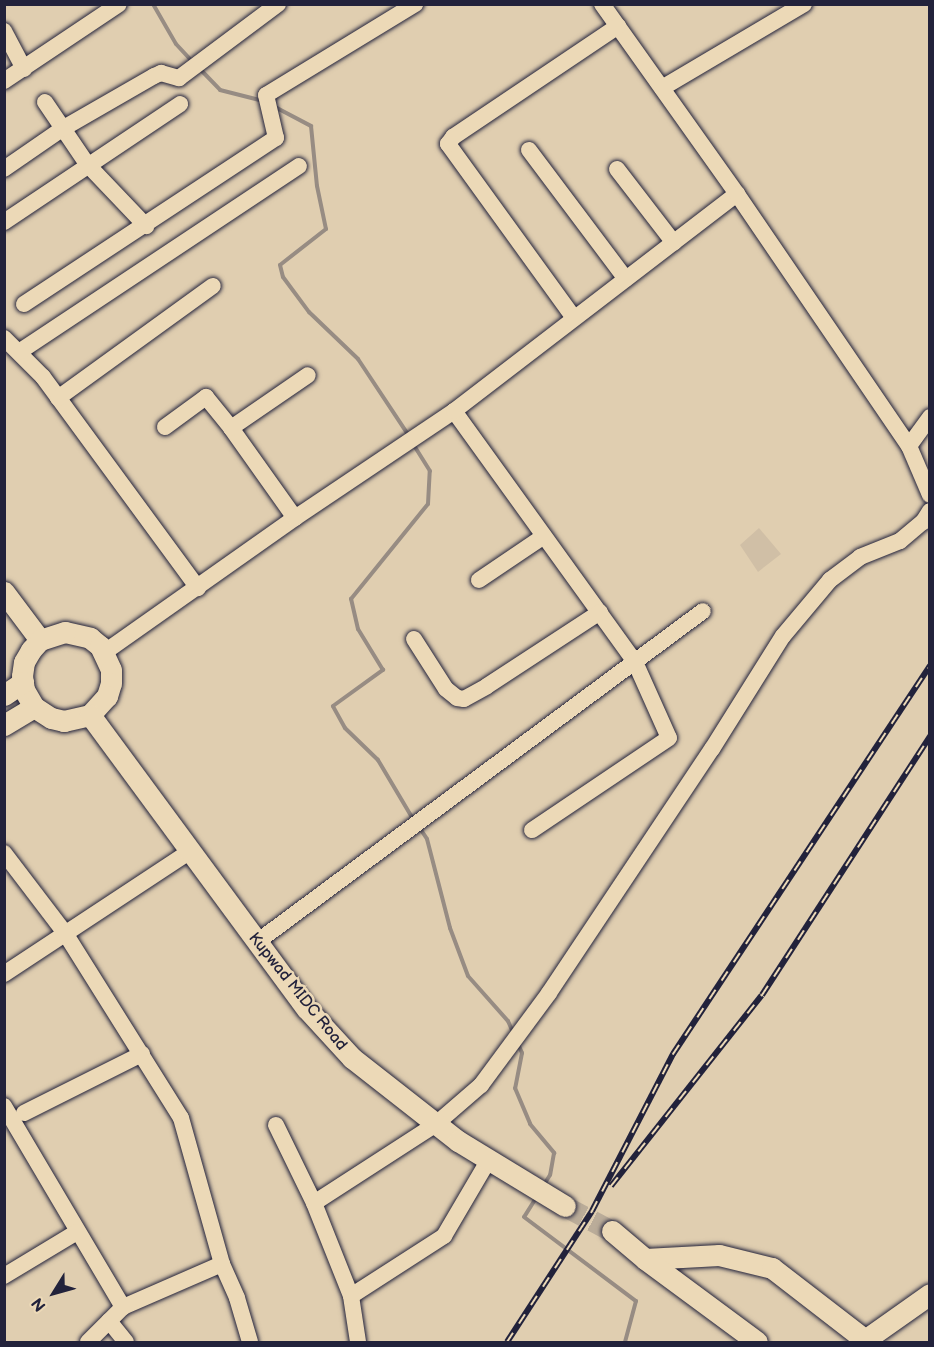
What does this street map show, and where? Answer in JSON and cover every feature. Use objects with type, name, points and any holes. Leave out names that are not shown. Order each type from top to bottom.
[{"type":"main road","points":[[4,592],[40,640]]},
{"type":"main road","points":[[58,633],[78,633],[100,646],[111,670],[111,683],[100,707],[90,715],[64,721],[51,718],[34,707],[23,682],[24,662],[40,640],[58,633]]},
{"type":"main road","points":[[4,695],[23,682]]},
{"type":"main road","points":[[4,725],[34,707]]},
{"type":"main road","name":"Kupwad MIDC Road","points":[[90,715],[307,1009],[352,1058],[436,1124],[489,1161],[565,1206]]},
{"type":"main road","points":[[612,1231],[645,1259],[757,1342]]},
{"type":"main road","points":[[645,1259],[719,1255],[772,1268],[863,1341],[930,1294]]},
{"type":"street","points":[[4,81],[119,4]]},
{"type":"street","points":[[4,170],[62,129],[154,76],[161,74],[179,78],[278,4]]},
{"type":"street","points":[[24,304],[147,226],[276,138],[266,95],[415,4]]},
{"type":"street","points":[[602,4],[737,194],[909,446],[930,495]]},
{"type":"street","points":[[662,88],[804,4]]},
{"type":"street","points":[[574,318],[448,144],[453,137],[618,26]]},
{"type":"street","points":[[4,31],[24,69]]},
{"type":"street","points":[[45,102],[87,164],[147,226]]},
{"type":"street","points":[[4,222],[87,164],[180,104]]},
{"type":"street","points":[[529,150],[626,279]]},
{"type":"street","points":[[19,352],[300,166]]},
{"type":"street","points":[[617,169],[674,243]]},
{"type":"street","points":[[102,654],[295,518],[454,411],[737,194]]},
{"type":"street","points":[[58,398],[213,286]]},
{"type":"street","points":[[4,339],[19,352],[58,398],[198,588]]},
{"type":"street","points":[[231,428],[309,375]]},
{"type":"street","points":[[165,428],[206,397],[295,518]]},
{"type":"street","points":[[454,411],[635,662],[669,738],[532,830]]},
{"type":"street","points":[[909,446],[930,417]]},
{"type":"street","points":[[314,1203],[436,1124],[481,1085],[549,993],[712,749],[783,636],[830,580],[860,557],[900,541],[923,522],[930,511]]},
{"type":"street","points":[[479,580],[544,536]]},
{"type":"street","points":[[257,942],[703,611]]},
{"type":"street","points":[[414,639],[446,689],[457,698],[464,699],[488,686],[600,612]]},
{"type":"street","points":[[4,974],[189,852]]},
{"type":"street","points":[[4,853],[65,933],[181,1118],[222,1264],[237,1298],[250,1342]]},
{"type":"street","points":[[123,1307],[77,1232],[11,1115],[142,1054]]},
{"type":"street","points":[[276,1125],[314,1203],[351,1296],[358,1342]]},
{"type":"street","points":[[351,1296],[444,1236],[489,1161]]},
{"type":"street","points":[[4,1276],[77,1232]]},
{"type":"street","points":[[88,1342],[123,1307],[222,1264]]},
{"type":"street","points":[[109,1321],[126,1342]]},
{"type":"shaded area","points":[[759,528],[781,554],[758,572],[740,545]]},
{"type":"waterway","points":[[153,4],[176,44],[192,61]]},
{"type":"waterway","points":[[200,69],[220,90],[263,101]]},
{"type":"waterway","points":[[275,107],[311,126],[317,186],[326,229],[280,265],[283,277],[309,312],[358,359],[409,436]]},
{"type":"waterway","points":[[413,819],[378,760],[345,728],[333,706],[383,670],[358,629],[351,599],[428,504],[430,471],[414,445]]},
{"type":"waterway","points":[[419,827],[427,839],[450,928],[468,976],[508,1021],[513,1032]]},
{"type":"waterway","points":[[518,1044],[522,1053],[515,1088],[530,1124],[554,1153],[550,1175],[543,1186]]},
{"type":"waterway","points":[[536,1198],[524,1217],[636,1301],[625,1342]]},
{"type":"tunnel","points":[[565,1206],[612,1231]]},
{"type":"railway","points":[[507,1342],[592,1211],[673,1054],[930,665]]},
{"type":"railway","points":[[611,1186],[762,995],[930,736]]}]
